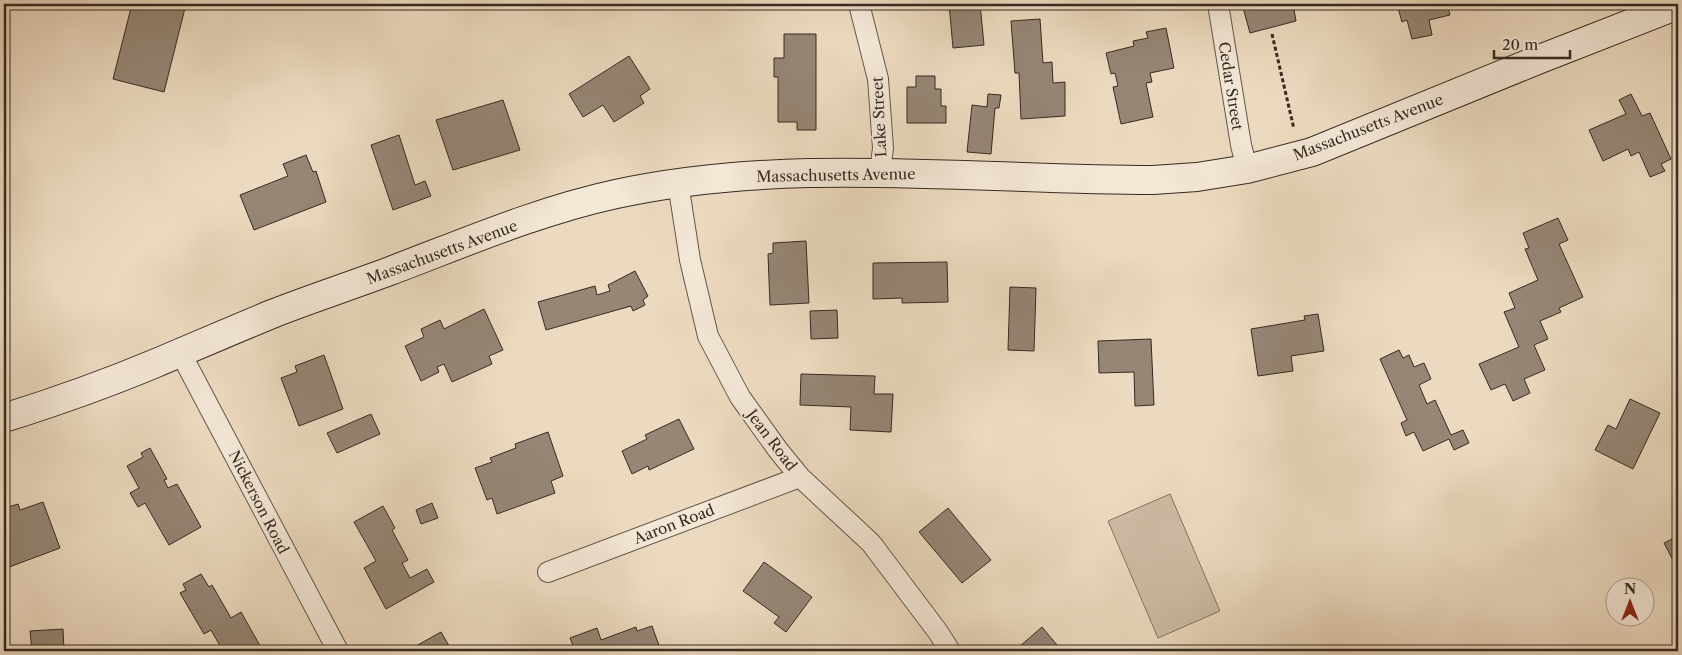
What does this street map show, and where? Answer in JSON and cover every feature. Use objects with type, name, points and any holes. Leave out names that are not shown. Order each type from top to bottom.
[{"type":"main road","name":"Massachusetts Avenue","points":[[4,418],[89,389],[274,313],[478,237],[572,205],[616,194],[719,178],[806,173],[880,173],[1086,180],[1153,180],[1197,177],[1247,168],[1312,152],[1678,5]]},
{"type":"street","name":"Lake Street","points":[[859,4],[878,79],[883,148],[880,173]]},
{"type":"street","name":"Cedar Street","points":[[1218,4],[1241,145],[1247,168]]},
{"type":"street","name":"Jean Road","points":[[678,183],[690,260],[708,336],[740,397],[800,477],[871,543],[938,632],[950,651]]},
{"type":"street","name":"Nickerson Road","points":[[180,352],[338,651]]},
{"type":"street","name":"Aaron Road","points":[[548,572],[800,477]]},
{"type":"path","points":[[1272,34],[1294,129]]},
{"type":"shaded area","points":[[1170,494],[1220,611],[1158,638],[1108,521]]},
{"type":"building","points":[[132,4],[186,4],[164,92],[113,79]]},
{"type":"building","points":[[949,4],[980,4],[984,45],[953,48]]},
{"type":"building","points":[[1242,4],[1293,4],[1296,21],[1250,33]]},
{"type":"building","points":[[1397,4],[1447,4],[1450,15],[1429,20],[1432,35],[1412,39],[1407,20],[1402,22]]},
{"type":"building","points":[[1040,19],[1043,63],[1052,62],[1053,83],[1065,82],[1065,116],[1021,119],[1019,73],[1015,73],[1011,21]]},
{"type":"building","points":[[1166,28],[1174,68],[1150,73],[1152,82],[1146,83],[1153,117],[1121,124],[1113,87],[1118,86],[1115,73],[1111,74],[1106,53],[1134,46],[1133,41],[1148,38],[1146,32]]},
{"type":"building","points":[[784,34],[816,34],[816,130],[797,130],[797,122],[778,122],[778,77],[774,77],[774,58],[784,58]]},
{"type":"building","points":[[629,56],[650,89],[640,96],[644,103],[614,122],[603,105],[583,117],[569,94]]},
{"type":"building","points":[[916,76],[935,76],[935,89],[941,89],[941,106],[946,106],[946,123],[907,123],[907,87],[916,87]]},
{"type":"building","points":[[988,94],[1001,95],[999,108],[995,108],[991,154],[967,152],[972,105],[987,107]]},
{"type":"building","points":[[1631,94],[1642,116],[1650,113],[1671,159],[1661,164],[1665,171],[1650,177],[1639,152],[1631,156],[1628,149],[1603,161],[1589,130],[1626,114],[1619,100]]},
{"type":"building","points":[[503,100],[520,150],[453,170],[436,120]]},
{"type":"building","points":[[399,135],[415,185],[425,181],[431,196],[393,210],[371,145]]},
{"type":"building","points":[[306,155],[313,172],[316,171],[326,202],[254,230],[240,195],[288,176],[283,164]]},
{"type":"building","points":[[1558,218],[1568,240],[1559,244],[1583,297],[1559,308],[1561,312],[1540,321],[1548,339],[1534,345],[1545,370],[1524,379],[1530,393],[1513,401],[1505,384],[1491,390],[1479,364],[1519,347],[1504,312],[1515,308],[1509,293],[1538,280],[1525,249],[1529,248],[1523,233]]},
{"type":"building","points":[[806,241],[809,303],[770,305],[768,254],[773,253],[773,243]]},
{"type":"building","points":[[947,262],[948,302],[902,303],[902,298],[873,299],[873,263]]},
{"type":"building","points":[[635,271],[648,296],[643,300],[645,305],[633,311],[631,306],[546,330],[538,302],[595,286],[597,295],[610,291],[608,285]]},
{"type":"building","points":[[1010,287],[1036,288],[1034,351],[1008,350]]},
{"type":"building","points":[[484,309],[503,350],[489,356],[492,364],[452,382],[444,364],[437,367],[439,372],[421,381],[405,346],[424,337],[421,329],[440,320],[444,329]]},
{"type":"building","points":[[837,310],[838,338],[811,339],[810,311]]},
{"type":"building","points":[[1318,314],[1324,351],[1291,356],[1293,371],[1258,376],[1251,329],[1305,320],[1304,316]]},
{"type":"building","points":[[1151,339],[1154,405],[1135,406],[1134,372],[1099,373],[1098,341]]},
{"type":"building","points":[[1399,350],[1403,358],[1409,355],[1414,367],[1424,363],[1431,379],[1419,385],[1427,404],[1435,400],[1451,435],[1463,430],[1469,443],[1454,450],[1449,439],[1423,451],[1414,432],[1406,436],[1401,423],[1407,420],[1380,359]]},
{"type":"building","points":[[324,355],[343,409],[299,426],[281,378],[297,372],[295,366]]},
{"type":"building","points":[[801,374],[875,376],[874,394],[893,394],[891,432],[850,430],[851,407],[800,405]]},
{"type":"building","points":[[1630,399],[1660,413],[1633,469],[1595,450],[1608,425],[1616,429]]},
{"type":"building","points":[[371,414],[380,434],[337,453],[327,433]]},
{"type":"building","points":[[679,419],[694,449],[649,470],[648,466],[632,474],[622,451],[647,439],[645,435]]},
{"type":"building","points":[[548,432],[563,476],[551,481],[555,493],[497,514],[492,498],[487,500],[475,468],[492,462],[490,458],[516,448],[515,444]]},
{"type":"building","points":[[150,448],[167,479],[164,480],[168,488],[177,484],[201,527],[169,545],[145,503],[138,507],[130,493],[139,488],[127,466],[143,457],[141,453]]},
{"type":"building","points":[[43,502],[60,548],[4,569],[4,517],[8,516],[5,508],[18,504],[20,510]]},
{"type":"building","points":[[432,503],[438,518],[421,524],[416,510]]},
{"type":"building","points":[[383,506],[395,528],[392,530],[408,560],[402,563],[410,578],[427,569],[434,582],[386,609],[364,568],[376,561],[354,522]]},
{"type":"building","points":[[948,508],[991,560],[962,583],[919,532]]},
{"type":"building","points":[[1678,536],[1678,570],[1664,543]]},
{"type":"building","points":[[764,562],[812,597],[786,632],[774,623],[779,617],[743,591]]},
{"type":"building","points":[[201,574],[209,587],[212,585],[231,618],[241,612],[263,651],[223,651],[211,630],[204,634],[180,593],[186,590],[183,584]]},
{"type":"building","points":[[652,626],[661,651],[575,651],[570,638],[597,628],[601,640],[636,627],[637,631]]},
{"type":"building","points":[[1042,627],[1062,651],[1022,651],[1019,647]]},
{"type":"building","points":[[63,629],[64,651],[32,651],[30,631]]},
{"type":"building","points":[[441,632],[452,651],[419,651],[416,646]]}]
